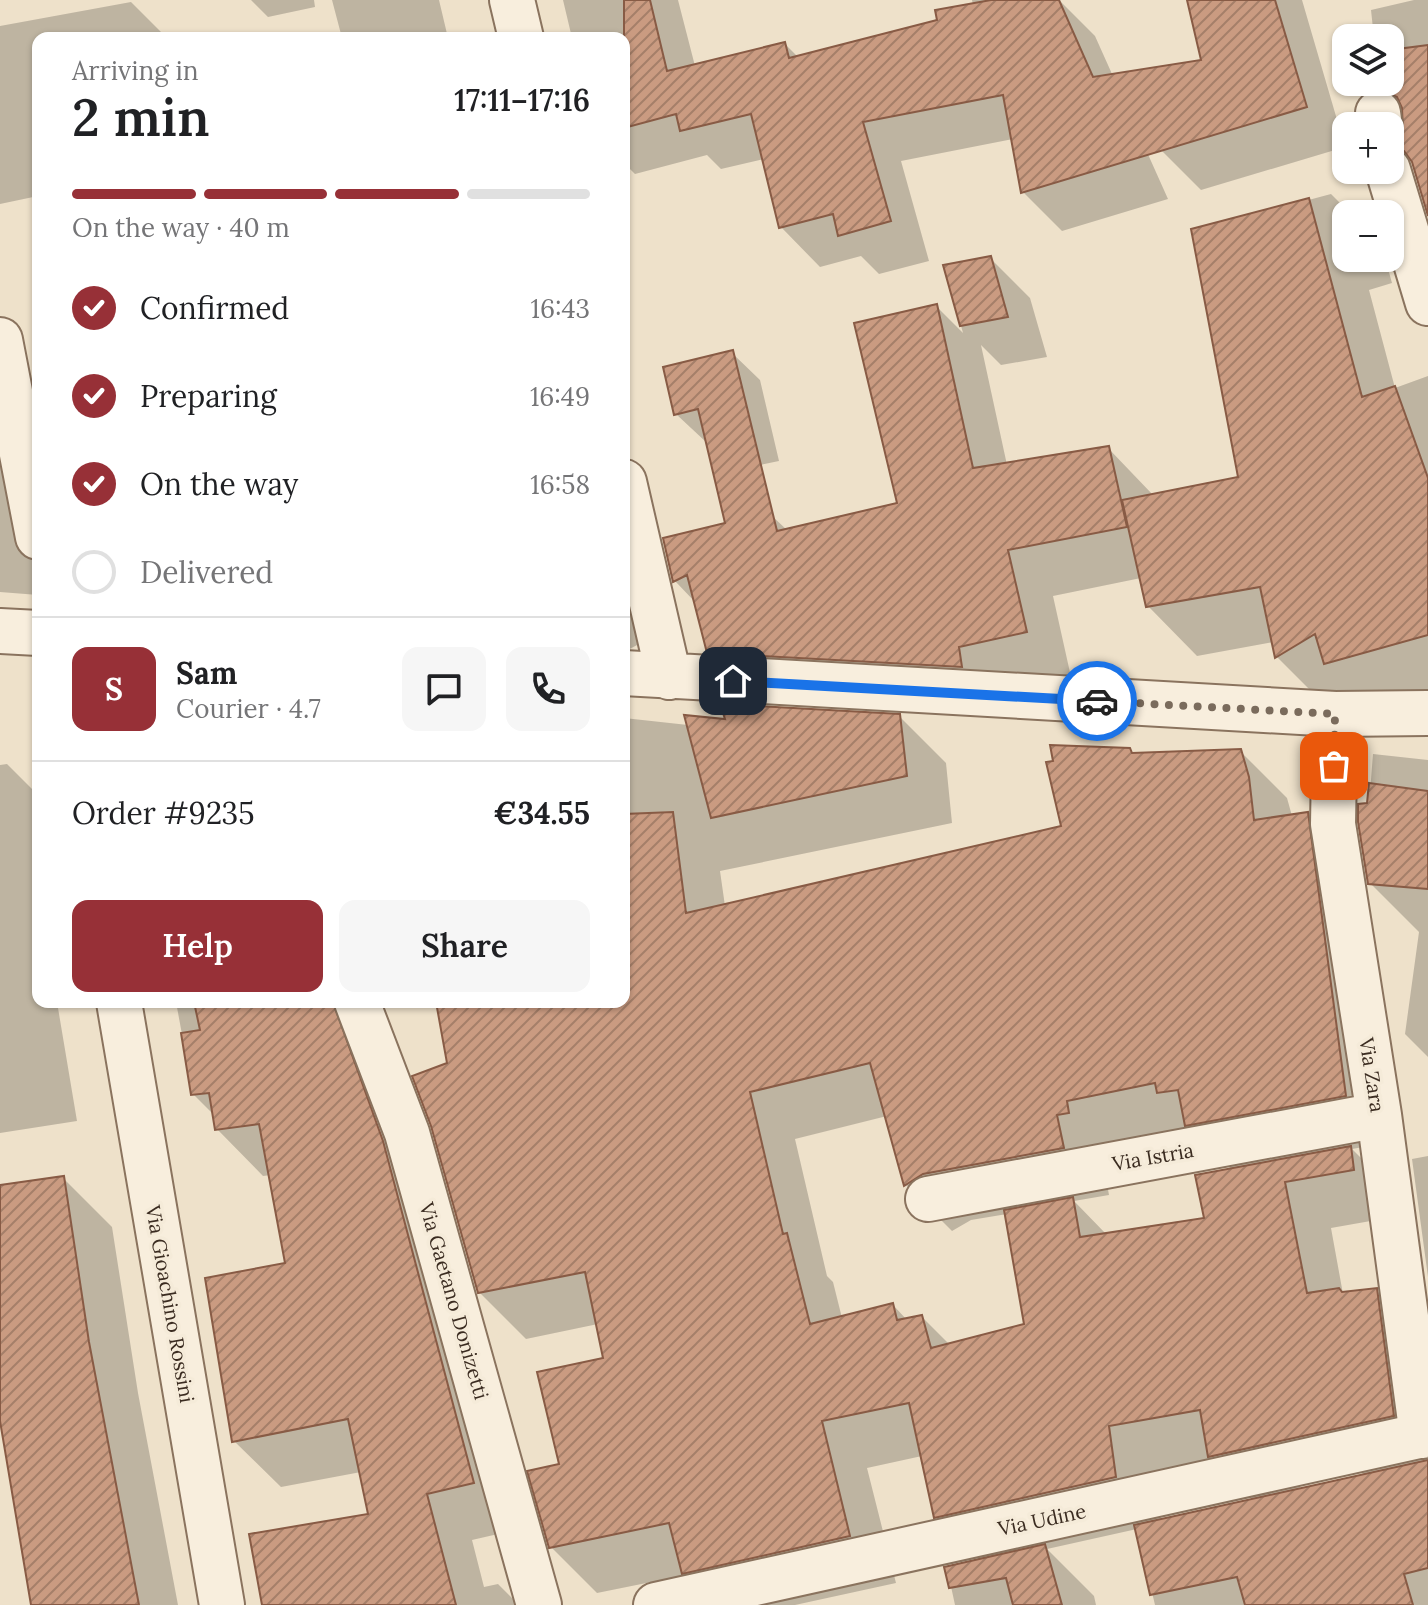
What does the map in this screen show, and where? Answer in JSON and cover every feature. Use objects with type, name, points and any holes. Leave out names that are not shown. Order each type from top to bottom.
[{"type":"street","points":[[512,0],[520,32]]},
{"type":"street","points":[[1394,184],[1422,256],[1428,303]]},
{"type":"street","points":[[0,340],[32,506]]},
{"type":"street","points":[[630,508],[669,677]]},
{"type":"street","points":[[0,631],[32,633]]},
{"type":"street","points":[[630,674],[1335,714],[1428,713]]},
{"type":"street","name":"Via Zara","points":[[1335,714],[1333,824],[1425,1435]]},
{"type":"street","name":"Via Gioachino Rossini","points":[[120,1008],[222,1605]]},
{"type":"street","name":"Via Gaetano Donizetti","points":[[359,1008],[407,1133],[539,1605]]},
{"type":"street","name":"Via Istria","points":[[928,1199],[1379,1115]]},
{"type":"street","name":"Via Udine","points":[[656,1605],[1425,1435]]},
{"type":"building","points":[[624,0],[650,0],[667,71],[785,42],[789,58],[937,20],[935,10],[991,0],[1059,0],[1093,77],[1201,60],[1187,0],[1275,0],[1307,107],[1021,193],[1003,95],[863,122],[891,221],[838,236],[833,214],[779,228],[751,114],[680,131],[676,114],[630,126],[630,32],[624,32]]},
{"type":"building","points":[[1428,45],[1428,216],[1412,162],[1404,151],[1404,112],[1395,96],[1404,96],[1404,48]]},
{"type":"building","points":[[1309,198],[1362,397],[1395,386],[1428,478],[1428,635],[1324,664],[1315,634],[1275,658],[1260,587],[1146,607],[1122,500],[1238,477],[1191,229]]},
{"type":"building","points":[[991,256],[1008,317],[960,326],[943,265]]},
{"type":"building","points":[[937,304],[973,468],[1109,446],[1127,527],[1008,550],[1027,632],[959,647],[962,667],[707,653],[687,575],[673,582],[663,538],[725,523],[698,409],[674,415],[663,367],[733,350],[777,531],[897,503],[854,323]]},
{"type":"building","points":[[720,704],[900,714],[907,776],[711,818],[684,715],[725,719]]},
{"type":"building","points":[[1050,745],[1130,748],[1132,753],[1241,749],[1249,777],[1254,820],[1308,812],[1346,1096],[1185,1126],[1178,1090],[1157,1093],[1155,1083],[1067,1101],[1069,1113],[1057,1115],[1064,1148],[923,1174],[904,1186],[870,1063],[750,1092],[783,1234],[787,1233],[810,1324],[893,1303],[897,1320],[922,1315],[931,1348],[1024,1324],[1004,1210],[1073,1197],[1080,1237],[1204,1218],[1195,1175],[1351,1146],[1354,1170],[1285,1182],[1307,1293],[1339,1288],[1342,1292],[1377,1288],[1394,1416],[1208,1457],[1200,1410],[1109,1426],[1116,1477],[934,1518],[909,1403],[822,1421],[850,1536],[682,1574],[669,1523],[549,1548],[527,1471],[559,1464],[537,1372],[603,1358],[585,1272],[478,1293],[431,1126],[412,1076],[447,1063],[437,1008],[630,1008],[630,814],[673,812],[686,913],[1061,826],[1046,762],[1053,761]]},
{"type":"building","points":[[1369,783],[1428,791],[1428,889],[1368,884],[1358,804],[1367,803]]},
{"type":"building","points":[[195,1008],[335,1008],[383,1141],[474,1483],[427,1494],[456,1605],[262,1605],[249,1534],[368,1514],[348,1419],[232,1442],[205,1278],[285,1263],[259,1124],[215,1130],[209,1093],[191,1095],[181,1033],[200,1030]]},
{"type":"building","points":[[64,1176],[89,1342],[139,1605],[31,1605],[0,1421],[0,1185]]},
{"type":"building","points":[[1428,1460],[1428,1568],[1404,1574],[1413,1605],[1245,1605],[1237,1577],[1150,1595],[1134,1525]]},
{"type":"building","points":[[1045,1544],[1062,1605],[1013,1605],[1006,1578],[949,1588],[944,1567]]},
{"type":"way so far","points":[[1097,701],[1335,714],[1334,766]]},
{"type":"route","points":[[733,681],[1097,701]]}]
